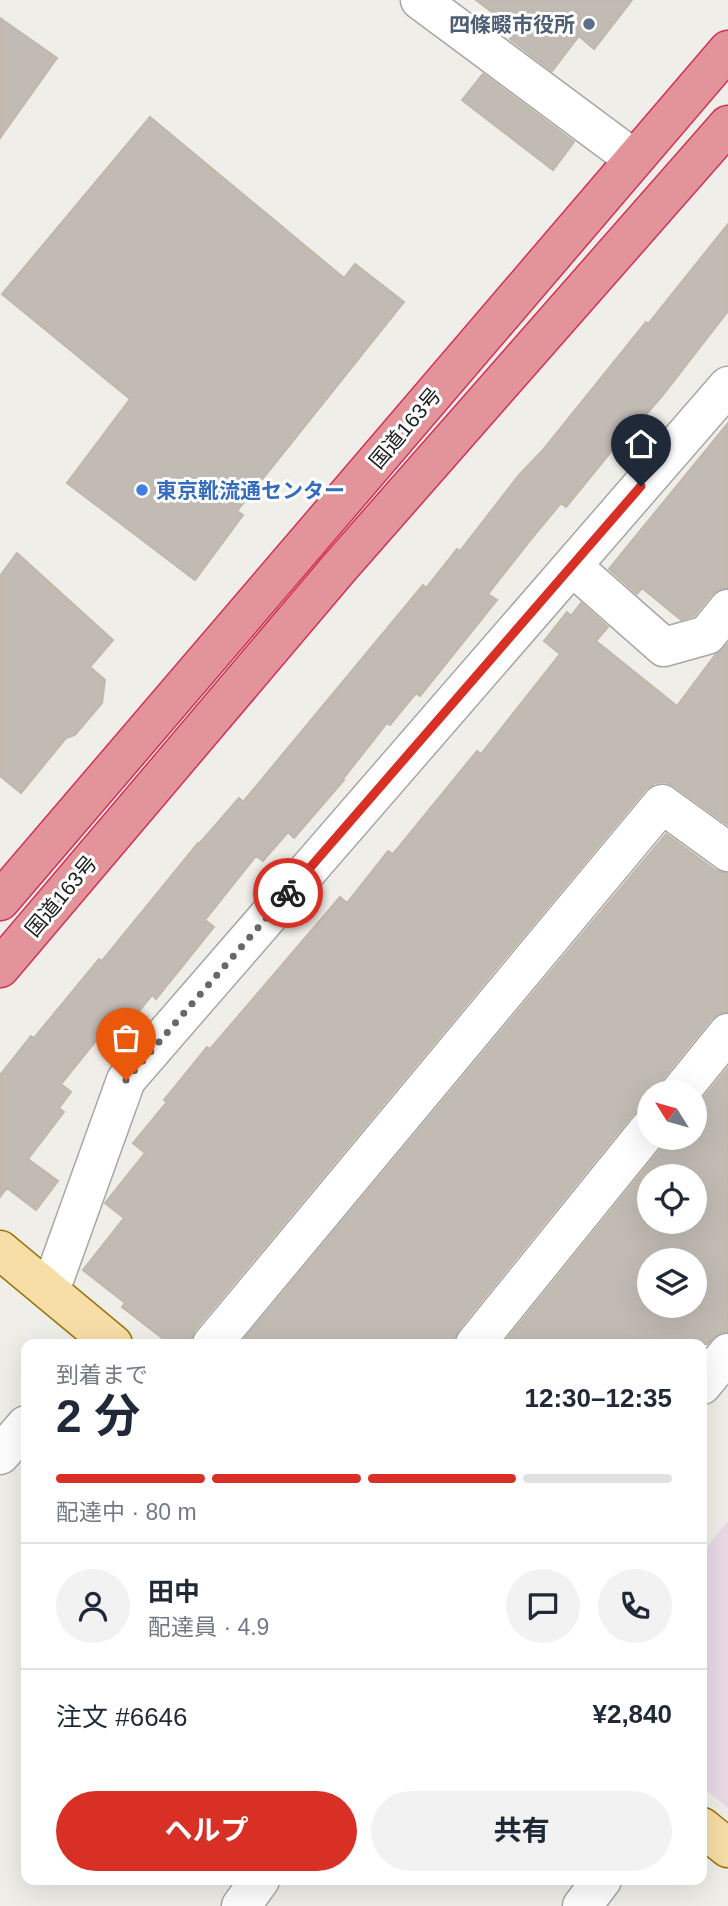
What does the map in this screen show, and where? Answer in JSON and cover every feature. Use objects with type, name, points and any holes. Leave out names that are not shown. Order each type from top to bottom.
[{"type":"highway","name":"国道163号","points":[[0,901],[728,50]]},
{"type":"highway","name":"国道163号","points":[[0,968],[339,568],[728,125]]},
{"type":"main road","points":[[0,1250],[102,1339]]},
{"type":"main road","points":[[707,1831],[728,1848]]},
{"type":"street","points":[[420,0],[634,159]]},
{"type":"street","points":[[50,1291],[126,1080],[728,386]]},
{"type":"street","points":[[572,566],[664,647],[707,635],[728,609]]},
{"type":"street","points":[[216,1339],[662,804],[728,852]]},
{"type":"street","points":[[690,1080],[728,1033]]},
{"type":"street","points":[[479,1339],[637,1144]]},
{"type":"street","points":[[707,1379],[728,1353]]},
{"type":"street","points":[[0,1455],[21,1431]]},
{"type":"street","points":[[241,1906],[256,1885]]},
{"type":"street","points":[[582,1906],[598,1885]]},
{"type":"shaded area","points":[[728,1521],[728,1808],[707,1791],[707,1547]]},
{"type":"building","points":[[476,0],[632,0],[594,49],[579,36],[552,71],[510,39],[517,31]]},
{"type":"building","points":[[0,18],[57,58],[0,138]]},
{"type":"building","points":[[483,74],[574,142],[553,170],[462,100]]},
{"type":"building","points":[[150,117],[344,278],[355,264],[404,302],[237,511],[243,515],[195,580],[67,483],[130,399],[2,294]]},
{"type":"building","points":[[728,224],[728,311],[662,396],[629,434],[627,432],[566,507],[561,503],[532,538],[488,594],[497,600],[420,696],[416,693],[390,725],[387,723],[344,780],[294,838],[288,832],[263,861],[256,856],[205,920],[214,927],[156,999],[152,995],[119,1036],[107,1027],[61,1084],[71,1092],[59,1108],[64,1112],[28,1159],[58,1181],[36,1210],[7,1188],[0,1197],[0,1075],[99,959],[102,961],[198,843],[239,798],[243,802],[423,585],[426,588],[457,549],[460,551],[519,475],[543,450],[646,322],[648,324]]},
{"type":"building","points":[[728,423],[728,588],[720,589],[711,595],[694,616],[681,620],[642,588],[637,594],[609,569]]},
{"type":"building","points":[[17,553],[113,640],[90,667],[105,680],[102,703],[75,735],[66,738],[21,793],[0,776],[0,576]]},
{"type":"building","points":[[581,603],[608,627],[596,641],[677,706],[716,654],[728,644],[728,825],[665,782],[655,783],[645,790],[195,1330],[191,1339],[164,1339],[122,1307],[125,1303],[83,1270],[124,1218],[105,1203],[145,1153],[133,1143],[207,1047],[210,1049],[340,897],[347,903],[388,851],[393,854],[477,751],[481,754],[560,654],[544,641],[567,612],[571,616]]},
{"type":"building","points":[[666,834],[715,870],[728,873],[728,1012],[720,1013],[711,1019],[662,1080],[637,1080],[637,1112],[458,1330],[455,1339],[244,1339]]},
{"type":"building","points":[[728,1068],[728,1332],[720,1333],[707,1344],[707,1339],[507,1339],[637,1179],[637,1234],[707,1234],[707,1164],[649,1164],[660,1150],[707,1150],[707,1093]]},
{"type":"way so far","points":[[126,1080],[288,893]]},
{"type":"place","name":"四條畷市役所","points":[[589,24]]},
{"type":"place","name":"東京靴流通センター","points":[[142,490]]},
{"type":"route","points":[[288,893],[641,486]]}]
